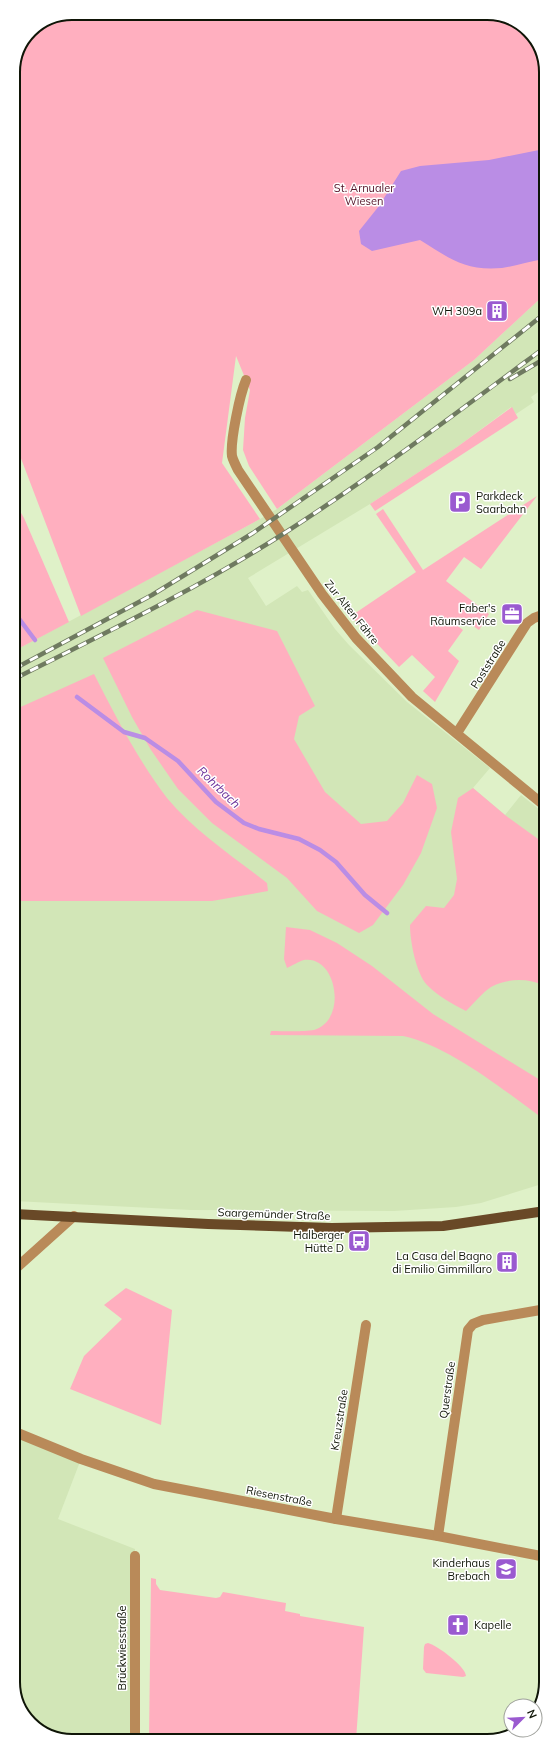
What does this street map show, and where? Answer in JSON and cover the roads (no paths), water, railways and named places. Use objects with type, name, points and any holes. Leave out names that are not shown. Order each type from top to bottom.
[{"type":"main road","name":"Saargemünder Straße","points":[[532,1212],[539,1209]]},
{"type":"main road","name":"Saargemünder Straße","points":[[20,1214],[208,1224],[332,1228],[443,1226],[539,1211]]},
{"type":"street","name":"Zur Alten Fähre","points":[[246,380],[241,391],[232,447],[232,457],[238,470],[318,588],[356,638],[412,697],[458,733],[539,801]]},
{"type":"street","name":"Poststraße","points":[[458,733],[527,623],[539,616]]},
{"type":"street","points":[[20,1265],[74,1216]]},
{"type":"street","name":"Querstraße","points":[[438,1536],[468,1330],[473,1324],[483,1320],[539,1311]]},
{"type":"street","name":"Kreuzstraße","points":[[336,1520],[366,1325]]},
{"type":"street","name":"Riesenstraße","points":[[20,1434],[81,1460],[154,1484],[336,1520],[438,1536],[539,1555]]},
{"type":"street","name":"Brückwiesstraße","points":[[135,1556],[135,1734]]},
{"type":"waterway","name":"Rohrbach","points":[[20,620],[35,640]]},
{"type":"waterway","name":"Rohrbach","points":[[77,697],[124,732],[145,738],[178,761],[216,802],[244,823],[259,829],[299,839],[320,850],[336,862],[365,895],[387,913]]},
{"type":"railway","points":[[20,666],[152,595],[253,533],[378,447],[539,318]]},
{"type":"railway","points":[[20,676],[184,592],[283,534],[382,467],[539,352]]},
{"type":"railway","points":[[510,379],[539,362]]},
{"type":"place","name":"WH 309a","points":[[497,311]]},
{"type":"place","name":"Parkdeck Saarbahn","points":[[460,502]]},
{"type":"place","name":"Faber's Räumservice","points":[[512,614]]},
{"type":"place","name":"Halberger Hütte D","points":[[359,1241]]},
{"type":"place","name":"La Casa del Bagno di Emilio Gimmillaro","points":[[507,1262]]},
{"type":"place","name":"Kinderhaus Brebach","points":[[506,1569]]},
{"type":"place","name":"Kapelle","points":[[458,1625]]},
{"type":"park label","name":"St. Arnualer Wiesen","points":[[364,194]]}]
